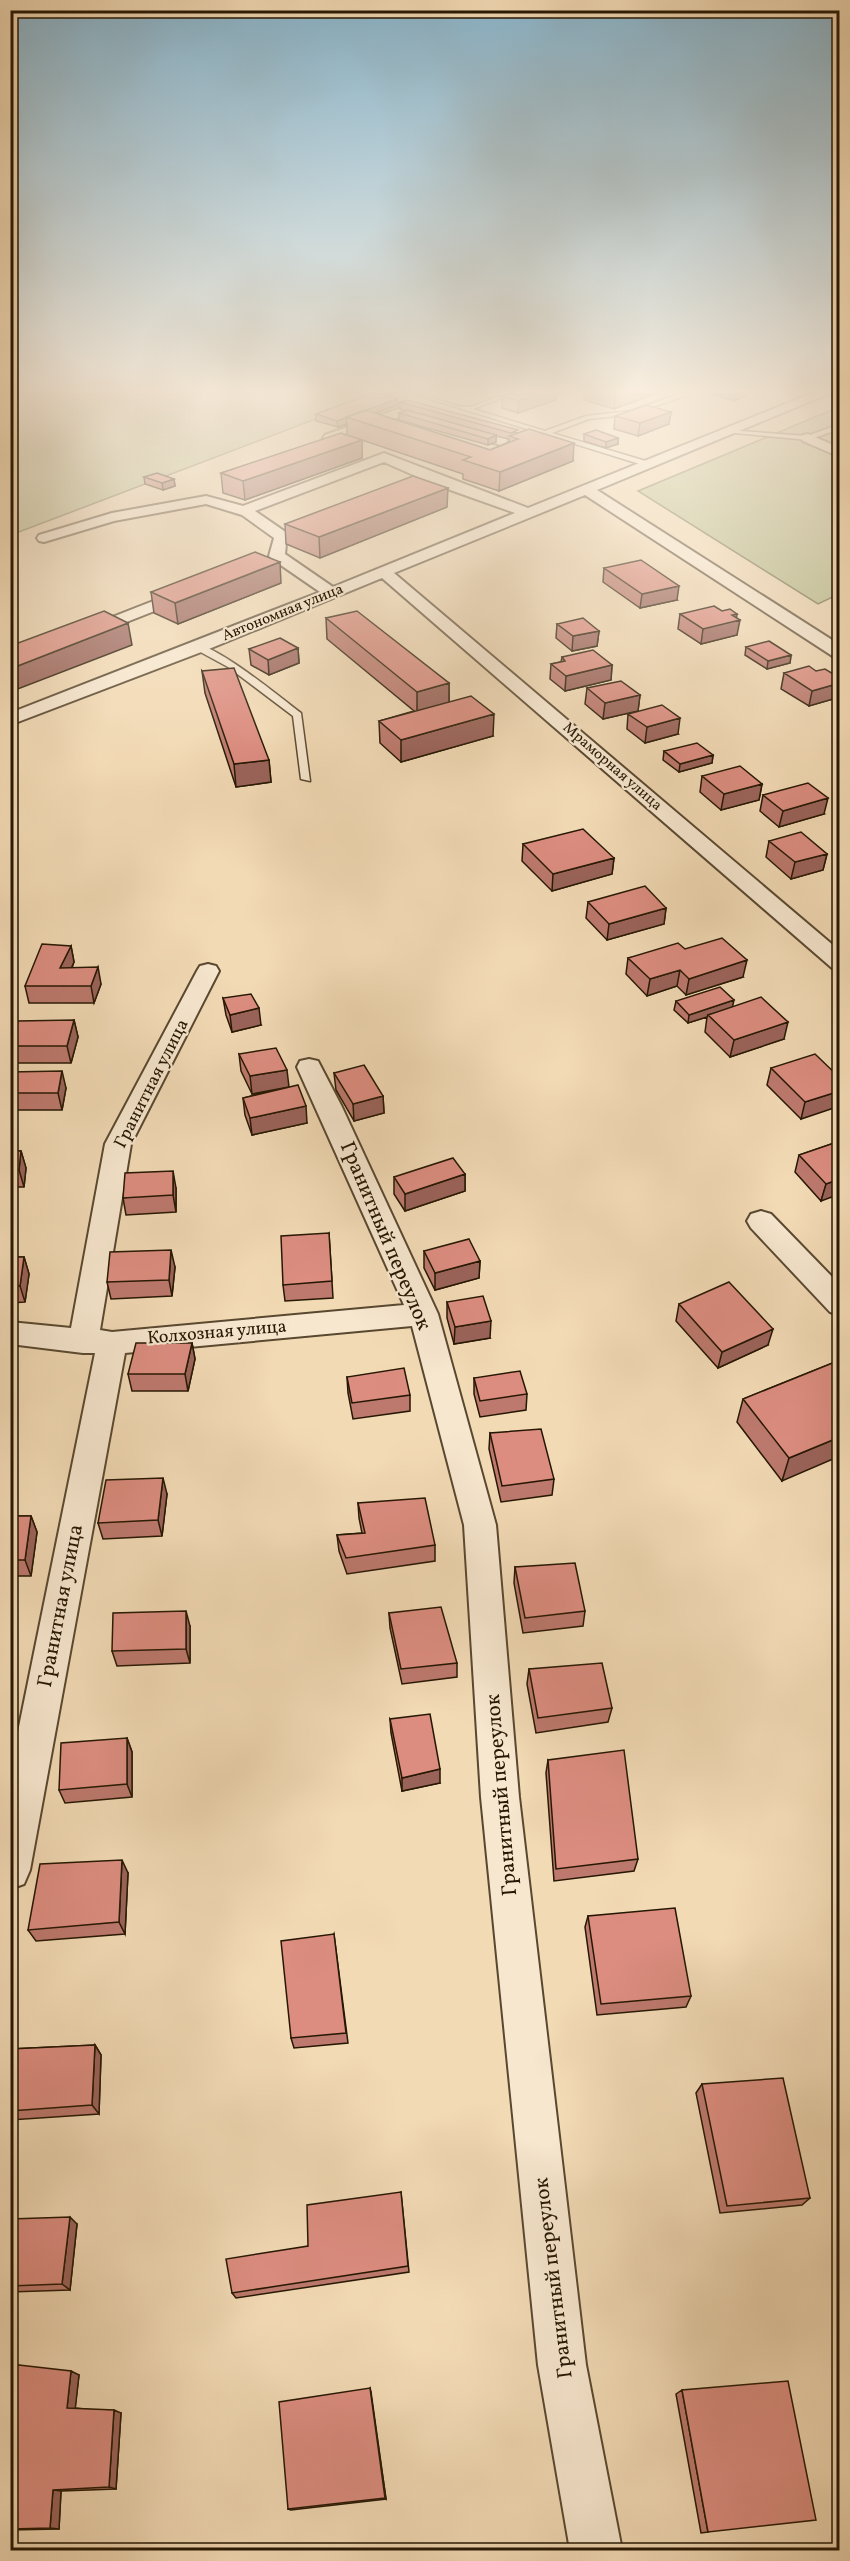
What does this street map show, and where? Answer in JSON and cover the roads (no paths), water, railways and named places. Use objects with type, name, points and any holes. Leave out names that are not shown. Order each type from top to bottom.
[{"type":"street","points":[[44,538],[112,517],[131,514]]},
{"type":"street","points":[[247,514],[286,539]]},
{"type":"street","name":"Автономная улица","points":[[10,720],[198,647],[525,514]]},
{"type":"street","points":[[623,514],[840,653]]},
{"type":"street","points":[[331,522],[279,542],[272,559],[332,593]]},
{"type":"street","name":"Мраморная улица","points":[[384,572],[840,963]]},
{"type":"street","points":[[10,663],[200,587]]},
{"type":"street","name":"Гранитная улица","points":[[10,1870],[98,1342],[118,1144],[208,971]]},
{"type":"street","name":"Гранитный переулок","points":[[309,1067],[423,1314],[480,1525],[500,1797],[560,2342],[597,2550]]},
{"type":"street","points":[[761,1221],[840,1304]]},
{"type":"street","name":"Колхозная улица","points":[[10,1333],[98,1342],[423,1314]]},
{"type":"lane","points":[[198,647],[231,665],[298,714],[306,779]]}]
